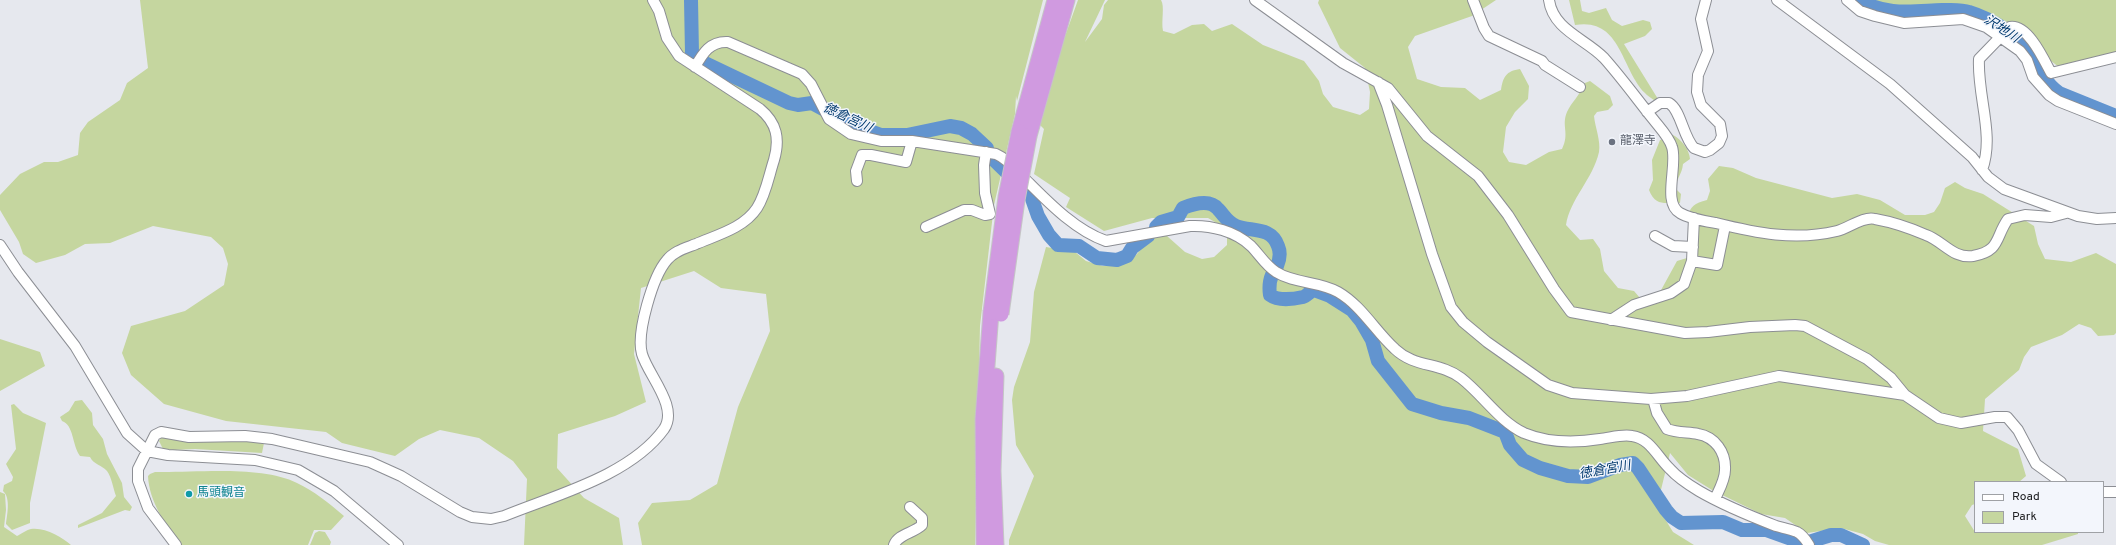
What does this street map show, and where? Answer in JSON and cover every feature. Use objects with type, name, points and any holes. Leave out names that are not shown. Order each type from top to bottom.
[{"type":"highway","points":[[984,545],[983,419],[996,313],[1004,212],[1024,134],[1055,0]]},
{"type":"highway","points":[[1024,134],[1067,0]]},
{"type":"highway","points":[[996,313],[994,420],[996,545]]},
{"type":"street","points":[[176,545],[148,508],[142,496],[138,481],[138,469],[155,435],[161,432],[189,437],[245,436],[272,439],[370,462],[401,476],[460,512],[472,517],[486,519],[504,516],[603,476],[628,463],[664,428],[667,421],[666,405],[642,354],[640,342],[643,318],[661,268],[667,259],[675,253],[729,230],[751,216],[758,207],[764,192],[777,147],[776,128],[766,113],[728,86],[694,67],[679,56],[671,46],[653,0]]},
{"type":"street","points":[[1255,0],[1344,63],[1388,88],[1427,136],[1464,164],[1486,184],[1508,215],[1567,309],[1576,314],[1685,333],[1800,325],[1817,331],[1867,359],[1891,378],[1904,395],[1939,418],[1962,423],[1995,417],[2007,417],[2018,430],[2036,464],[2060,481]]},
{"type":"street","points":[[1474,0],[1484,28],[1489,36],[1542,61],[1545,65],[1580,86]]},
{"type":"street","points":[[1549,0],[1552,10],[1562,25],[1602,56],[1667,137],[1672,148],[1674,160],[1671,191],[1673,206],[1681,214],[1725,226],[1769,235],[1800,236],[1837,231],[1873,218],[1928,235],[1961,256],[1972,256],[1989,251],[1999,239],[2008,219],[2025,215],[2051,218],[2066,212]]},
{"type":"street","points":[[1647,112],[1660,103],[1669,104],[1675,109],[1686,135],[1694,148],[1705,152],[1715,148],[1719,143],[1722,136],[1720,124],[1701,105],[1696,92],[1698,75],[1708,51],[1701,19],[1706,0]]},
{"type":"street","points":[[1777,0],[1890,84],[1972,157],[1982,170],[2004,189],[2066,212],[2091,219],[2116,218]]},
{"type":"street","points":[[1846,0],[1860,11],[1904,23],[1963,19],[1986,27],[2000,35],[2020,51],[2028,60],[2033,77],[2049,95],[2058,101],[2116,124]]},
{"type":"street","points":[[1982,170],[1987,156],[1987,148],[1985,118],[1979,89],[1979,59],[2000,35],[2010,27],[2014,26],[2026,34],[2036,46],[2051,73],[2116,57]]},
{"type":"street","points":[[694,67],[708,47],[722,42],[728,42],[802,74],[811,84],[829,119],[851,134],[881,141],[912,141],[986,152],[1004,157],[1073,222],[1106,241],[1169,228],[1201,225],[1218,229],[1239,238],[1250,245],[1273,270],[1287,278],[1317,284],[1338,292],[1355,304],[1394,349],[1406,358],[1420,364],[1441,368],[1461,378],[1514,427],[1525,433],[1559,442],[1580,443],[1634,436],[1644,441],[1670,470],[1686,483],[1715,499],[1776,526],[1797,532],[1805,538],[1809,545]]},
{"type":"street","points":[[1378,82],[1394,126],[1432,254],[1451,307],[1457,316],[1487,342],[1556,389],[1582,395],[1653,399],[1687,396],[1779,376],[1815,380],[1904,395]]},
{"type":"street","points":[[857,181],[856,171],[862,155],[871,155],[906,162],[912,141]]},
{"type":"street","points":[[926,227],[964,210],[972,210],[986,215],[990,214],[985,193],[984,165],[986,152]]},
{"type":"street","points":[[1611,320],[1634,305],[1671,293],[1684,284],[1692,261],[1694,218]]},
{"type":"street","points":[[1692,261],[1717,265],[1725,226]]},
{"type":"street","points":[[1656,236],[1673,246],[1693,247]]},
{"type":"street","points":[[0,244],[18,272],[75,346],[127,433],[147,452],[168,456],[255,460],[298,470],[334,491],[398,545]]},
{"type":"street","points":[[1653,399],[1657,413],[1668,429],[1699,434],[1709,438],[1720,448],[1725,469],[1723,481],[1715,499]]},
{"type":"street","points":[[2104,492],[2116,492]]},
{"type":"street","points":[[894,545],[902,537],[918,529],[922,525],[922,518],[910,507]]},
{"type":"green space","points":[[140,0],[1043,0],[1017,101],[1016,96],[1015,114],[994,205],[980,326],[975,545],[642,545],[638,523],[652,503],[690,500],[717,484],[738,407],[770,331],[766,294],[721,288],[694,271],[641,288],[634,354],[646,402],[615,416],[558,434],[557,468],[584,498],[619,518],[623,545],[524,545],[527,479],[513,461],[479,438],[440,430],[419,439],[395,456],[342,443],[326,432],[226,421],[164,404],[131,375],[122,353],[131,326],[185,311],[224,285],[228,264],[223,248],[211,237],[153,226],[110,243],[85,244],[65,255],[36,263],[23,254],[19,242],[0,210],[0,195],[20,174],[44,162],[58,162],[78,155],[80,133],[88,122],[120,100],[127,83],[148,68]]},
{"type":"green space","points":[[1078,0],[1105,0],[1085,42],[1102,19],[1104,5],[1108,0],[1161,0],[1163,6],[1163,31],[1174,34],[1192,25],[1204,24],[1212,31],[1232,24],[1263,45],[1304,61],[1319,81],[1323,94],[1333,107],[1360,115],[1369,109],[1370,92],[1365,68],[1340,48],[1318,3],[1319,0],[1496,0],[1472,16],[1415,36],[1408,47],[1417,79],[1441,87],[1465,88],[1480,100],[1501,90],[1506,75],[1511,71],[1520,69],[1529,86],[1528,99],[1515,112],[1506,127],[1503,152],[1509,162],[1526,165],[1549,152],[1562,149],[1566,134],[1565,117],[1585,83],[1590,81],[1610,96],[1613,105],[1608,110],[1597,112],[1594,116],[1599,143],[1599,152],[1592,171],[1572,206],[1566,225],[1580,240],[1593,239],[1600,249],[1604,271],[1618,288],[1634,291],[1640,298],[1660,292],[1677,261],[1687,258],[1694,239],[1689,219],[1690,210],[1699,203],[1707,200],[1710,191],[1708,179],[1719,166],[1733,168],[1756,178],[1832,198],[1857,194],[1880,200],[1905,215],[1925,215],[1934,212],[1940,203],[1945,188],[1955,182],[1965,188],[1983,194],[2034,226],[2038,244],[2045,259],[2071,262],[2096,253],[2116,264],[2116,333],[2114,335],[2098,336],[2091,328],[2079,324],[2062,335],[2031,347],[2024,357],[2019,370],[1985,399],[1983,431],[2018,449],[2026,476],[2020,481],[1974,481],[1974,504],[1965,516],[1974,530],[1974,533],[2078,534],[2042,545],[1889,545],[1875,541],[1863,534],[1841,528],[1807,533],[1785,518],[1761,514],[1712,490],[1688,475],[1670,453],[1657,506],[1673,532],[1694,545],[1009,545],[1009,540],[1034,476],[1016,445],[1012,400],[1014,387],[1030,342],[1034,292],[1046,247],[1075,252],[1086,261],[1103,266],[1115,264],[1136,255],[1154,234],[1167,236],[1185,252],[1202,259],[1214,257],[1227,245],[1227,229],[1208,218],[1152,218],[1104,231],[1066,207],[1070,198],[1034,174],[1044,129],[1039,124],[1050,78]]},
{"type":"green space","points":[[1569,0],[1580,0],[1582,11],[1589,13],[1606,8],[1612,20],[1622,26],[1643,20],[1650,22],[1652,29],[1645,36],[1624,44],[1658,99],[1655,101],[1647,95],[1637,83],[1611,37],[1602,29],[1590,25],[1575,25]]},
{"type":"green space","points":[[1862,0],[2116,0],[2116,56],[2062,69],[2014,32],[1998,22],[1969,10],[1939,6],[1889,9],[1868,4]]},
{"type":"green space","points":[[1673,135],[1684,145],[1690,159],[1683,164],[1677,182],[1676,189],[1681,194],[1680,203],[1665,203],[1655,199],[1649,190],[1653,180],[1652,160],[1660,140]]},
{"type":"green space","points":[[0,339],[40,352],[45,366],[0,391]]},
{"type":"green space","points":[[82,400],[92,413],[93,425],[103,439],[107,454],[122,483],[124,497],[132,507],[130,511],[125,510],[78,528],[78,525],[102,513],[116,496],[107,471],[94,462],[90,457],[80,456],[77,452],[69,427],[60,417],[69,411],[75,401]]},
{"type":"green space","points":[[14,404],[23,413],[46,423],[30,503],[30,523],[12,530],[6,524],[8,502],[3,491],[4,485],[12,481],[13,477],[6,464],[16,449],[11,405]]},
{"type":"green space","points":[[161,438],[234,439],[264,443],[262,453],[195,449],[173,450],[163,449],[159,441]]},
{"type":"green space","points":[[227,471],[282,477],[309,490],[344,516],[331,530],[314,530],[308,545],[180,545],[159,513],[151,495],[148,476],[155,472]]},
{"type":"green space","points":[[0,492],[5,494],[6,510],[4,527],[17,536],[31,529],[47,531],[58,536],[71,545],[0,545]]},
{"type":"green space","points":[[319,531],[325,532],[331,542],[330,545],[310,545],[315,533]]},
{"type":"waterway","name":"徳倉宮川","points":[[691,0],[692,53],[705,63],[789,103],[798,105],[812,103],[851,124],[881,135],[907,135],[950,126],[961,128],[972,134],[987,148]]},
{"type":"waterway","name":"沢地川","points":[[1860,0],[1870,5],[1889,10],[1959,10],[1966,11],[1986,19],[2022,42],[2033,56],[2046,81],[2059,93],[2116,116]]},
{"type":"waterway","name":"徳倉宮川","points":[[993,159],[1031,196],[1038,216],[1049,235],[1058,245],[1079,246],[1097,258],[1117,260],[1127,256],[1132,248],[1148,236]]},
{"type":"waterway","name":"徳倉宮川","points":[[1156,227],[1161,222],[1178,217],[1183,208],[1201,203],[1211,204],[1236,226],[1266,232],[1271,235],[1280,251],[1277,266]]},
{"type":"waterway","name":"徳倉宮川","points":[[1272,275],[1269,290],[1270,295],[1273,297],[1286,299],[1299,298],[1314,290],[1330,296],[1352,310],[1361,321],[1372,340],[1378,361],[1412,404],[1441,413],[1469,418],[1505,432],[1510,445],[1523,460],[1540,468],[1568,476],[1588,477],[1620,465],[1633,463],[1638,468],[1666,510],[1672,517],[1681,523],[1723,522],[1742,530],[1766,530],[1797,541],[1809,542],[1831,535],[1841,535],[1863,545]]},
{"type":"place","name":"龍澤寺","points":[[1612,142]]},
{"type":"place","name":"馬頭観音","points":[[189,494]]}]
